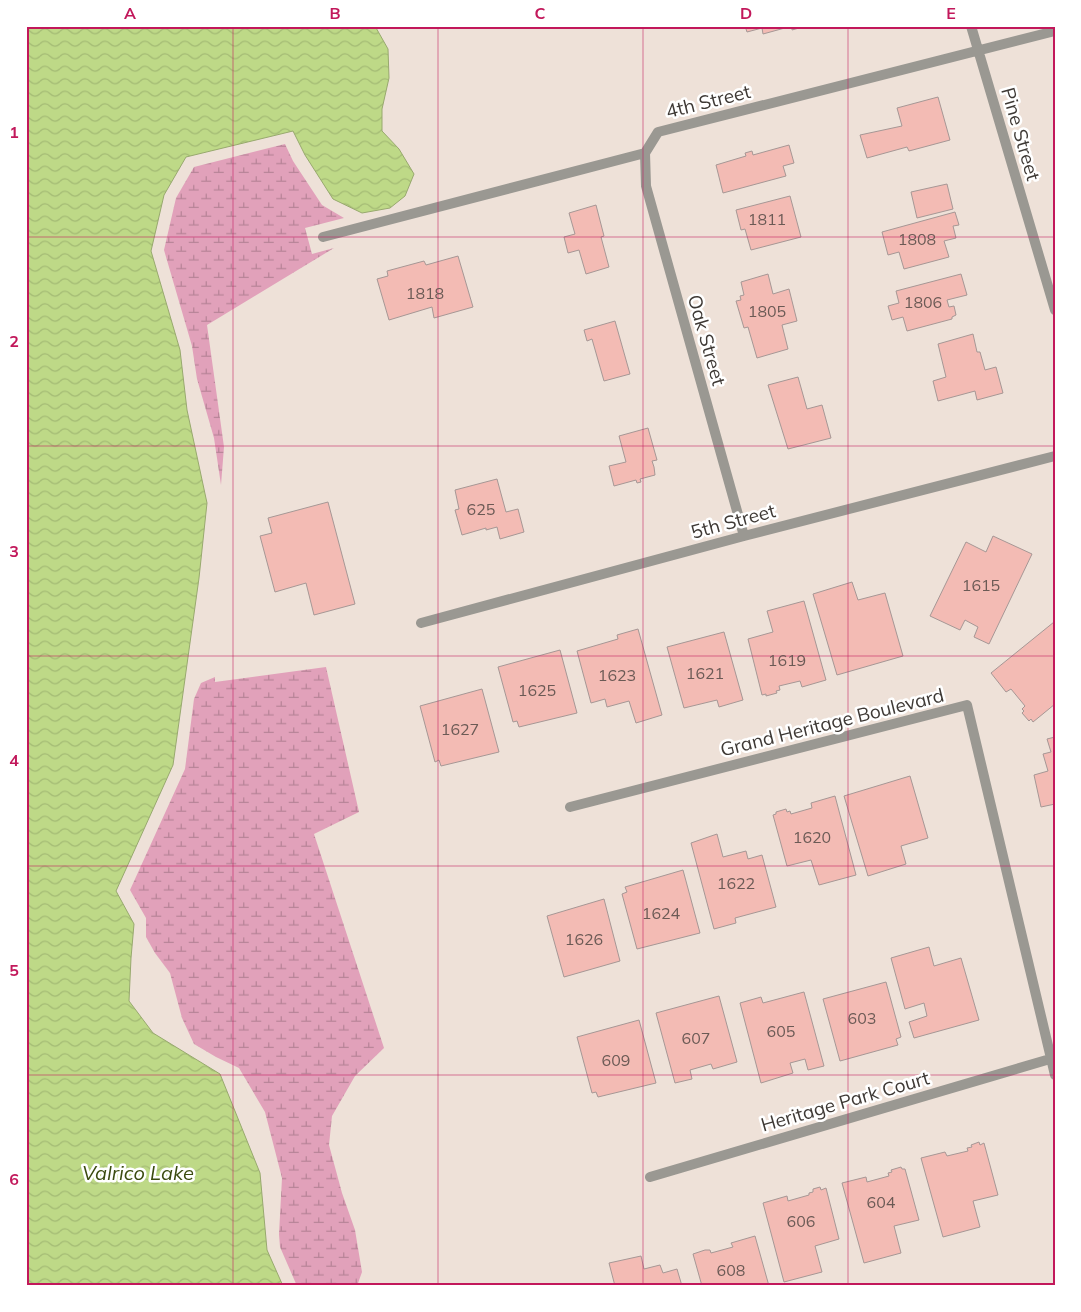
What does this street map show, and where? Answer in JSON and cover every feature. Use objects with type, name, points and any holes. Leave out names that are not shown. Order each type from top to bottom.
[{"type":"street","name":"Pine Street","points":[[971,26],[1055,310]]},
{"type":"street","name":"4th Street","points":[[645,153],[658,132],[1055,31]]},
{"type":"street","points":[[323,237],[645,153]]},
{"type":"street","name":"Oak Street","points":[[645,153],[646,186],[744,536]]},
{"type":"street","name":"5th Street","points":[[421,623],[744,536],[1055,456]]},
{"type":"street","name":"Grand Heritage Boulevard","points":[[570,807],[967,706],[1055,1075]]},
{"type":"street","name":"Heritage Park Court","points":[[650,1177],[1050,1059]]},
{"type":"green space","points":[[285,144],[293,161],[322,205],[344,218],[305,228],[312,254],[334,248],[207,325],[224,447],[221,485],[214,438],[197,379],[192,346],[164,250],[176,198],[194,167]]},
{"type":"green space","points":[[326,667],[359,812],[314,834],[384,1048],[355,1076],[332,1116],[329,1145],[342,1193],[355,1230],[362,1272],[357,1286],[297,1286],[280,1247],[282,1178],[265,1112],[239,1068],[194,1044],[182,1018],[170,973],[146,937],[146,918],[130,890],[185,769],[194,699],[201,683],[215,677],[215,682]]},
{"type":"water","name":"Valrico Lake","points":[[26,26],[375,26],[388,49],[389,78],[382,109],[382,131],[399,149],[414,174],[405,196],[390,208],[362,213],[333,199],[305,155],[293,131],[186,157],[164,195],[151,251],[180,350],[187,410],[207,503],[199,578],[173,765],[116,891],[134,924],[129,1001],[153,1033],[220,1074],[260,1173],[267,1250],[283,1286],[26,1286]]},
{"type":"building","points":[[745,26],[792,26],[763,34],[762,28],[747,32]]},
{"type":"building","points":[[792,26],[806,26],[792,30]]},
{"type":"building","points":[[938,97],[950,140],[909,151],[907,147],[867,158],[860,135],[902,126],[897,108]]},
{"type":"building","points":[[789,145],[794,163],[783,166],[786,176],[723,193],[716,165],[746,156],[745,153],[752,151],[753,155]]},
{"type":"building","points":[[947,184],[953,209],[917,218],[911,192]]},
{"type":"building","points":[[790,196],[801,237],[751,250],[745,229],[741,230],[736,210]]},
{"type":"building","points":[[596,205],[604,236],[601,237],[609,267],[586,274],[579,250],[568,253],[564,237],[575,234],[569,213]]},
{"type":"building","points":[[955,212],[959,225],[953,226],[956,238],[944,241],[949,257],[904,269],[899,252],[888,255],[882,232]]},
{"type":"building","points":[[458,256],[473,307],[434,318],[432,307],[389,320],[377,279],[388,276],[387,271],[424,261],[426,265]]},
{"type":"building","points":[[768,274],[773,294],[789,289],[797,321],[782,325],[788,349],[757,358],[748,327],[744,328],[736,301],[741,300],[740,296],[744,295],[741,282]]},
{"type":"building","points":[[961,274],[967,295],[947,300],[949,307],[954,306],[956,315],[952,319],[907,331],[903,317],[892,320],[888,306],[899,303],[896,291]]},
{"type":"building","points":[[615,321],[630,374],[604,381],[592,339],[587,341],[584,330]]},
{"type":"building","points":[[973,334],[977,352],[980,352],[985,370],[996,367],[1003,393],[977,400],[975,391],[938,401],[933,381],[946,377],[938,344]]},
{"type":"building","points":[[798,377],[807,409],[822,405],[831,438],[788,449],[768,385]]},
{"type":"building","points":[[648,428],[657,460],[652,461],[655,475],[640,479],[641,482],[637,483],[636,480],[614,486],[609,466],[626,462],[619,436]]},
{"type":"building","points":[[497,479],[506,512],[518,509],[524,532],[500,539],[497,527],[462,535],[455,510],[459,509],[455,490]]},
{"type":"building","points":[[328,502],[355,604],[314,615],[306,583],[275,592],[260,536],[272,533],[268,518]]},
{"type":"building","points":[[993,536],[1032,554],[989,644],[974,637],[978,627],[965,620],[960,630],[930,616],[966,542],[986,552]]},
{"type":"building","points":[[852,582],[858,600],[885,593],[903,656],[837,675],[813,594]]},
{"type":"building","points":[[804,601],[826,680],[802,687],[800,681],[779,686],[780,690],[776,691],[777,693],[766,696],[766,694],[762,695],[748,639],[773,632],[767,611]]},
{"type":"building","points":[[1054,622],[1055,704],[1033,722],[1031,719],[1029,721],[1022,713],[1024,711],[1022,709],[1025,706],[1011,689],[1006,692],[991,673]]},
{"type":"building","points":[[638,629],[662,715],[636,723],[629,701],[607,707],[605,699],[591,703],[577,651],[618,639],[617,635]]},
{"type":"building","points":[[724,632],[743,700],[719,707],[717,700],[684,708],[667,647]]},
{"type":"building","points":[[560,650],[577,713],[519,727],[517,721],[513,722],[498,667]]},
{"type":"building","points":[[482,689],[499,752],[441,766],[439,760],[435,762],[420,706]]},
{"type":"building","points":[[1055,737],[1055,804],[1041,807],[1034,775],[1048,771],[1043,754],[1051,752],[1047,739]]},
{"type":"building","points":[[910,776],[928,838],[901,846],[906,864],[868,876],[844,796]]},
{"type":"building","points":[[835,796],[856,875],[819,885],[811,860],[787,866],[773,815],[786,809],[791,814],[812,808],[811,803]]},
{"type":"building","points":[[717,834],[723,857],[746,851],[748,859],[762,855],[776,907],[735,918],[736,923],[714,929],[691,843]]},
{"type":"building","points":[[683,870],[700,933],[637,949],[622,894],[627,892],[625,887]]},
{"type":"building","points":[[604,899],[620,961],[564,977],[547,916]]},
{"type":"building","points":[[929,947],[934,966],[961,958],[979,1020],[914,1038],[909,1022],[927,1016],[924,1003],[905,1009],[891,958]]},
{"type":"building","points":[[886,982],[901,1037],[896,1039],[898,1045],[840,1061],[823,999]]},
{"type":"building","points":[[804,992],[824,1066],[808,1070],[805,1059],[790,1063],[793,1073],[761,1083],[740,1003],[761,997],[763,1003]]},
{"type":"building","points":[[719,996],[737,1062],[713,1069],[711,1064],[690,1070],[692,1079],[675,1083],[656,1013]]},
{"type":"building","points":[[639,1020],[656,1083],[598,1097],[596,1092],[592,1093],[577,1037]]},
{"type":"building","points":[[979,1142],[980,1145],[984,1143],[998,1195],[973,1201],[980,1227],[943,1237],[921,1158],[945,1152],[947,1156],[968,1151],[967,1148]]},
{"type":"building","points":[[901,1167],[905,1169],[919,1220],[894,1226],[901,1253],[864,1263],[842,1183],[866,1177],[867,1182],[889,1176],[888,1173],[892,1172],[891,1170]]},
{"type":"building","points":[[820,1187],[821,1190],[826,1188],[839,1239],[815,1246],[822,1272],[784,1282],[763,1203],[787,1196],[788,1201],[809,1195],[809,1193],[813,1192],[813,1189]]},
{"type":"building","points":[[755,1236],[769,1286],[702,1286],[693,1254],[705,1250],[710,1250],[711,1253],[733,1247],[731,1243]]},
{"type":"building","points":[[641,1256],[644,1269],[660,1265],[663,1273],[677,1269],[682,1286],[615,1286],[609,1263]]}]
